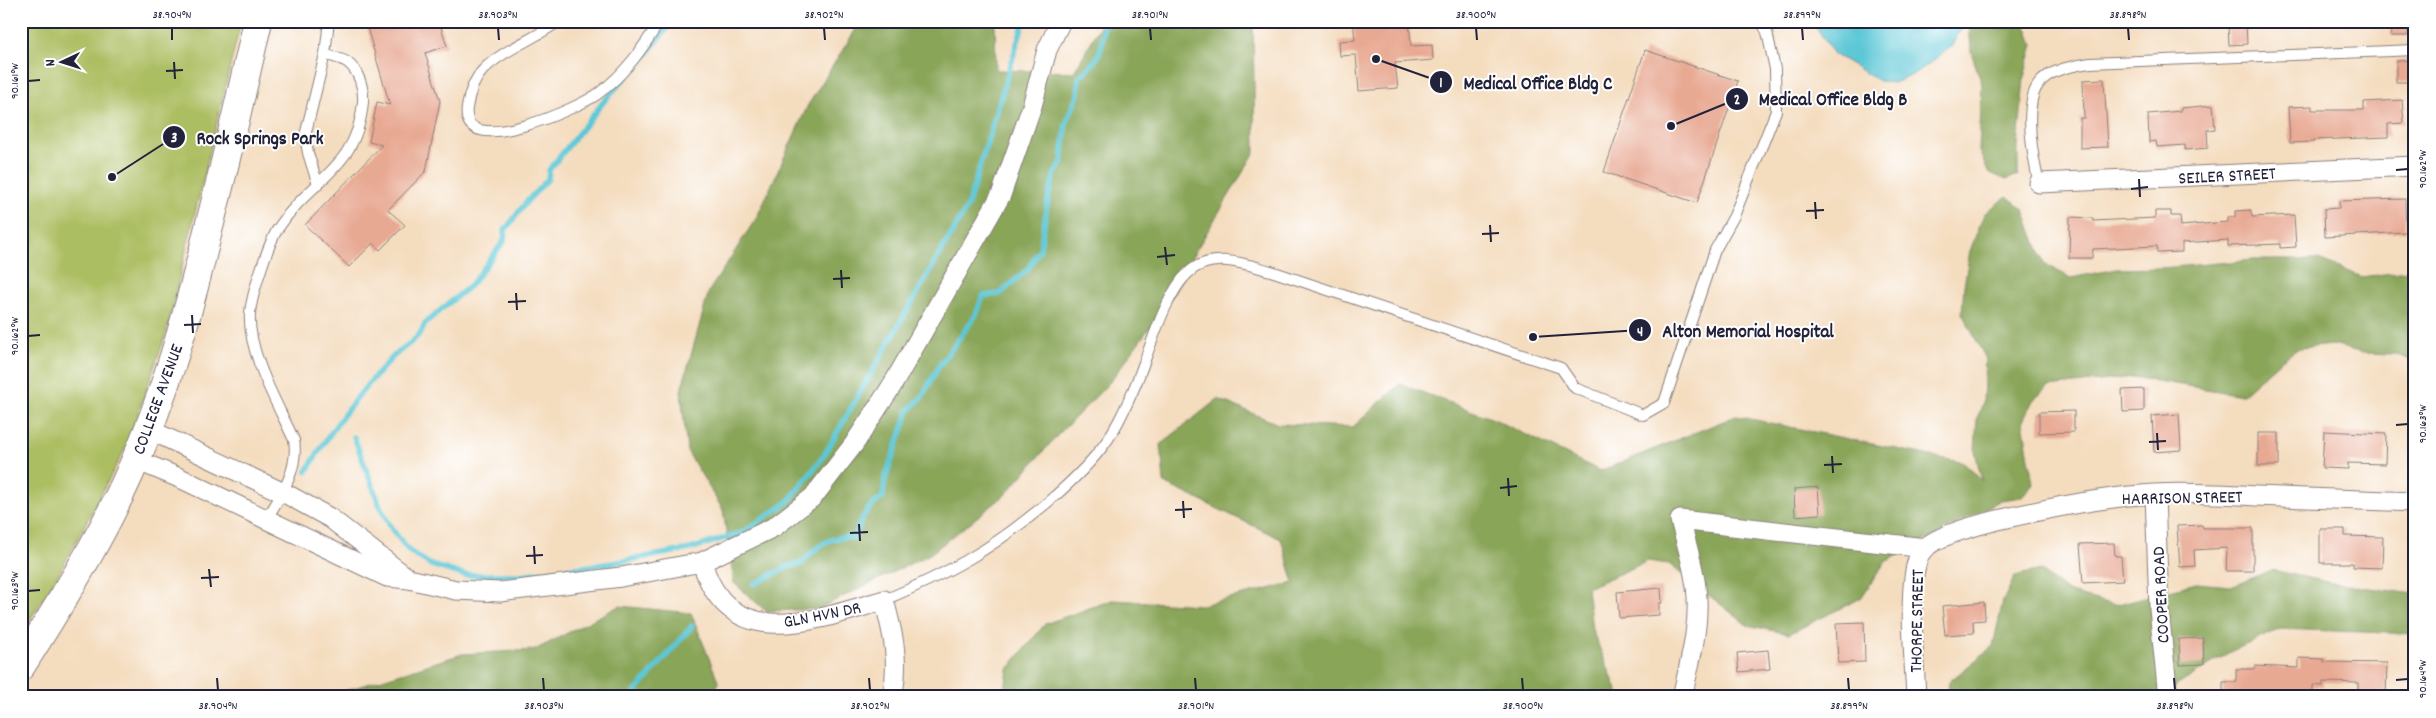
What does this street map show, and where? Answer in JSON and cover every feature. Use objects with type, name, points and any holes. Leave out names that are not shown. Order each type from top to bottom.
[{"type":"main road","name":"COLLEGE AVENUE","points":[[21,666],[89,555],[136,460],[148,429],[171,365],[194,290],[258,21]]},
{"type":"street","points":[[136,460],[182,479],[387,577],[409,579],[456,590],[500,592],[621,577],[702,562],[766,531],[813,497],[854,444],[892,384],[1001,195],[1032,106],[1047,50],[1062,21]]},
{"type":"street","name":"SEILER STREET","points":[[2039,183],[2415,166]]},
{"type":"street","points":[[148,429],[282,492],[330,518],[409,579]]},
{"type":"street","name":"HARRISON STREET","points":[[1926,548],[1944,537],[1982,524],[2030,512],[2111,498],[2197,493],[2415,502]]},
{"type":"street","name":"COOPER ROAD","points":[[2155,494],[2159,609],[2168,697]]},
{"type":"street","points":[[1682,697],[1694,637],[1696,588],[1680,520],[1926,548]]},
{"type":"street","name":"THORPE STREET","points":[[1916,697],[1913,616],[1914,567],[1922,550],[1926,548]]},
{"type":"street","name":"GLN HVN DR","points":[[702,562],[707,580],[718,598],[736,614],[762,624],[789,623],[831,616],[884,600]]},
{"type":"street","points":[[884,600],[896,649],[896,683],[892,697]]},
{"type":"lane","points":[[318,185],[305,136],[325,54],[329,21]]},
{"type":"lane","points":[[559,21],[495,60],[482,72],[469,92],[466,113],[472,126],[491,132],[514,128],[548,119],[581,105],[599,93],[627,68],[660,21]]},
{"type":"lane","points":[[884,600],[936,578],[984,552],[1029,519],[1075,479],[1106,442],[1131,395],[1159,322],[1177,288],[1189,272],[1209,262],[1226,260],[1271,271],[1561,368],[1575,388],[1642,415],[1664,403],[1714,250],[1734,216],[1776,111],[1775,68],[1767,32],[1761,21]]},
{"type":"lane","points":[[2039,183],[2031,140],[2032,98],[2038,85],[2047,76],[2066,68],[2090,63],[2415,50]]},
{"type":"lane","points":[[266,520],[294,468],[296,454],[294,440],[253,347],[250,311],[258,281],[277,230],[286,216],[342,160],[356,138],[362,118],[364,89],[358,76],[346,62],[325,54]]},
{"type":"green space","points":[[21,21],[241,21],[166,334],[126,447],[62,568],[21,634]]},
{"type":"green space","points":[[861,21],[995,21],[996,70],[1074,72],[1103,21],[1253,21],[1255,152],[1192,257],[1172,297],[1109,383],[1057,436],[1004,496],[930,554],[818,609],[766,611],[734,583],[723,510],[687,451],[681,391],[709,291],[757,217],[808,105]]},
{"type":"green space","points":[[1969,21],[2024,21],[2033,44],[2024,77],[2018,146],[2018,175],[2006,180],[1988,172],[1979,151],[1982,84],[1971,52]]},
{"type":"green space","points":[[2007,196],[2024,210],[2044,264],[2071,278],[2116,269],[2162,268],[2253,260],[2318,260],[2362,277],[2415,270],[2415,362],[2395,354],[2363,353],[2333,345],[2299,348],[2279,362],[2242,395],[2133,377],[2049,387],[2033,400],[2023,421],[2033,484],[2022,497],[2001,500],[1885,562],[1861,598],[1789,634],[1747,625],[1669,564],[1648,561],[1587,588],[1592,630],[1620,697],[1004,697],[1008,669],[1045,624],[1112,600],[1201,605],[1294,583],[1281,539],[1164,483],[1161,444],[1218,399],[1278,424],[1353,427],[1400,384],[1496,420],[1600,471],[1736,416],[1965,463],[1982,481],[1975,451],[1977,418],[1983,403],[1985,357],[1962,313],[1964,286],[1970,251],[1984,214]]},
{"type":"green space","points":[[2041,570],[2067,592],[2115,605],[2196,583],[2231,586],[2272,570],[2332,583],[2415,594],[2415,634],[2280,629],[2228,653],[2159,697],[1947,697],[1949,682],[1993,646],[2003,601],[2015,576]]},
{"type":"green space","points":[[619,606],[691,613],[719,683],[710,697],[311,697],[332,695],[462,654],[535,650]]},
{"type":"water","points":[[1812,21],[1963,21],[1961,29],[1951,47],[1915,74],[1893,83],[1879,81],[1834,54]]},
{"type":"building","points":[[365,21],[439,21],[447,46],[425,53],[440,101],[426,171],[388,210],[405,225],[380,250],[373,243],[349,267],[305,225],[382,145],[369,142],[377,102],[390,105]]},
{"type":"building","points":[[1353,21],[1409,21],[1411,46],[1432,45],[1433,60],[1395,63],[1398,88],[1359,91],[1356,55],[1340,56],[1339,41],[1355,40]]},
{"type":"building","points":[[2390,21],[2408,21],[2408,36],[2391,36]]},
{"type":"building","points":[[2246,22],[2247,44],[2229,45],[2228,23]]},
{"type":"building","points":[[1645,50],[1738,81],[1697,203],[1604,172]]},
{"type":"building","points":[[2415,60],[2415,82],[2396,82],[2396,61]]},
{"type":"building","points":[[2104,79],[2108,147],[2080,148],[2080,118],[2084,118],[2083,80]]},
{"type":"building","points":[[2402,100],[2404,123],[2388,124],[2388,137],[2313,140],[2314,142],[2290,143],[2288,107],[2312,106],[2312,110],[2364,110],[2364,102]]},
{"type":"building","points":[[2213,105],[2215,129],[2207,130],[2208,148],[2185,150],[2185,145],[2157,147],[2156,141],[2149,142],[2148,114],[2181,111],[2181,108]]},
{"type":"building","points":[[2405,199],[2406,232],[2325,237],[2324,209],[2339,208],[2339,201]]},
{"type":"building","points":[[2251,210],[2252,217],[2294,215],[2296,247],[2280,248],[2280,244],[2228,246],[2228,240],[2182,243],[2182,252],[2157,253],[2157,246],[2093,249],[2092,258],[2069,258],[2070,217],[2093,218],[2093,221],[2155,218],[2155,211],[2171,211],[2171,216],[2180,216],[2181,226],[2227,222],[2227,217],[2235,217],[2235,211]]},
{"type":"building","points":[[2144,389],[2144,411],[2123,412],[2122,390]]},
{"type":"building","points":[[2074,411],[2074,432],[2039,433],[2039,412]]},
{"type":"building","points":[[2179,414],[2181,450],[2154,452],[2152,416]]},
{"type":"building","points":[[2324,431],[2386,434],[2385,464],[2348,463],[2348,469],[2322,468]]},
{"type":"building","points":[[2258,433],[2279,433],[2279,466],[2258,466]]},
{"type":"building","points":[[1818,487],[1820,514],[1795,516],[1794,489]]},
{"type":"building","points":[[2202,525],[2203,528],[2253,528],[2253,571],[2226,571],[2227,548],[2194,550],[2195,566],[2180,567],[2177,526]]},
{"type":"building","points":[[2320,529],[2345,529],[2345,536],[2383,537],[2382,568],[2353,567],[2353,563],[2320,563]]},
{"type":"building","points":[[2114,543],[2115,556],[2121,556],[2123,581],[2083,583],[2080,544]]},
{"type":"building","points":[[1661,588],[1662,603],[1659,603],[1659,615],[1619,618],[1617,592]]},
{"type":"building","points":[[1984,602],[1985,620],[1973,621],[1974,633],[1945,635],[1942,606]]},
{"type":"building","points":[[1864,622],[1865,662],[1838,663],[1836,623]]},
{"type":"building","points":[[2203,638],[2204,664],[2180,665],[2179,639]]},
{"type":"building","points":[[1768,650],[1770,669],[1739,672],[1737,653]]},
{"type":"building","points":[[2299,658],[2324,659],[2324,662],[2387,663],[2386,697],[2358,695],[2358,683],[2323,682],[2323,686],[2313,685],[2313,697],[2223,697],[2223,682],[2236,682],[2236,669],[2255,669],[2255,666],[2299,668]]},
{"type":"waterway","points":[[307,471],[325,441],[368,384],[396,354],[419,334],[425,323],[471,285],[504,241],[505,230],[528,200],[548,179],[549,170],[605,100],[643,59],[671,23],[676,21]]},
{"type":"waterway","points":[[354,437],[380,506],[391,528],[409,551],[431,565],[464,575],[520,575],[607,564],[690,549],[741,533],[788,502],[823,457],[968,205],[1024,21]]},
{"type":"waterway","points":[[754,584],[787,567],[802,563],[819,546],[832,539],[839,537],[855,538],[864,514],[883,497],[885,479],[909,410],[922,397],[939,366],[976,315],[983,296],[1000,294],[1028,269],[1040,249],[1049,194],[1055,173],[1062,162],[1066,124],[1078,95],[1079,77],[1087,70],[1099,53],[1104,21]]},
{"type":"waterway","points":[[631,697],[692,626]]},
{"type":"place","name":"Medical Office Bldg C","points":[[1376,59]]},
{"type":"place","name":"Medical Office Bldg B","points":[[1671,126]]},
{"type":"place","name":"Rock Springs Park","points":[[112,177]]},
{"type":"place","name":"Alton Memorial Hospital","points":[[1533,337]]}]
